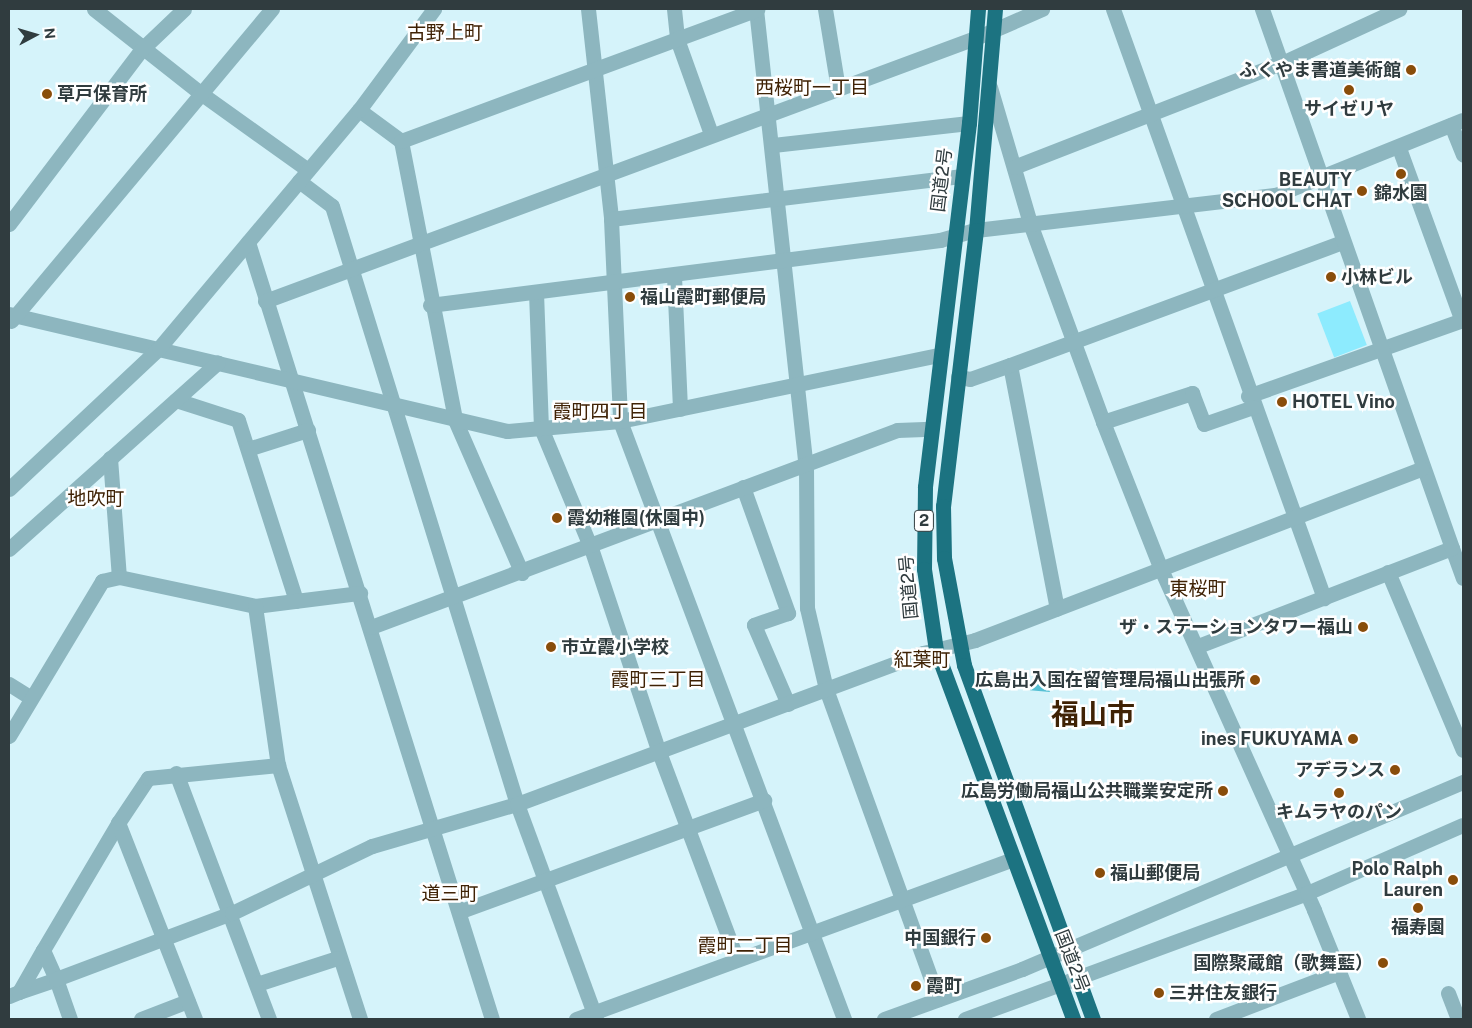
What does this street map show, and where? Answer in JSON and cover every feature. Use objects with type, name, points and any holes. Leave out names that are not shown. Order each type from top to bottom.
[{"type":"highway","name":"国道2号","points":[[978,9],[978,37],[969,123],[960,176],[955,236],[925,487],[924,570],[936,650],[1011,860],[1074,1019]]},
{"type":"highway","name":"国道2号","points":[[995,9],[995,29],[976,230],[943,524],[958,645],[1026,844],[1068,949],[1093,1019]]},
{"type":"street","points":[[94,9],[303,176],[332,206],[397,407],[518,804],[544,882],[595,1016]]},
{"type":"street","points":[[9,224],[142,49],[184,9]]},
{"type":"street","points":[[272,9],[199,92],[11,318],[160,348],[397,407],[507,431],[620,421],[795,388],[899,361],[940,355]]},
{"type":"street","points":[[9,489],[160,348],[359,110],[434,9]]},
{"type":"street","points":[[588,9],[596,68],[611,219],[620,421],[736,723],[844,1019]]},
{"type":"street","points":[[674,9],[677,39],[711,134]]},
{"type":"street","points":[[400,141],[756,9],[772,145],[781,260],[795,388],[806,466],[808,608],[826,689],[938,999]]},
{"type":"street","points":[[825,9],[838,88]]},
{"type":"street","points":[[1113,9],[1151,112],[1251,402],[1324,598]]},
{"type":"street","points":[[1262,9],[1284,62],[1343,242],[1422,469],[1463,578]]},
{"type":"street","points":[[1014,167],[1151,112],[1284,62],[1399,9]]},
{"type":"street","points":[[265,301],[352,268],[420,246],[711,134],[978,37],[1034,10]]},
{"type":"street","points":[[990,87],[1031,226],[1102,422],[1160,567],[1198,646],[1288,857],[1307,893],[1358,1019]]},
{"type":"street","points":[[359,110],[400,141],[430,304],[455,420],[522,572]]},
{"type":"street","points":[[772,145],[969,123]]},
{"type":"street","points":[[430,304],[674,276],[955,236],[976,230],[1031,226],[1185,209],[1276,196],[1323,180],[1457,123],[1463,155]]},
{"type":"street","points":[[1102,422],[1192,393],[1204,424],[1251,402],[1381,349],[1463,320],[1399,148]]},
{"type":"street","points":[[611,219],[960,176]]},
{"type":"street","points":[[248,242],[265,301],[293,382],[461,911],[492,1019]]},
{"type":"street","points":[[958,377],[970,378],[1010,365],[1212,292],[1343,242]]},
{"type":"street","points":[[674,276],[680,409]]},
{"type":"street","points":[[536,292],[541,428],[591,548],[659,752],[737,959]]},
{"type":"street","points":[[9,549],[218,362]]},
{"type":"street","points":[[1010,365],[1057,609]]},
{"type":"street","points":[[176,400],[238,420],[296,601]]},
{"type":"street","points":[[371,628],[591,548],[897,430],[932,429]]},
{"type":"street","points":[[248,449],[308,430]]},
{"type":"street","points":[[110,458],[119,577]]},
{"type":"street","points":[[14,994],[232,913],[313,877],[372,846],[518,804],[826,689],[936,650],[958,645],[1057,609],[1160,567],[1422,469]]},
{"type":"street","points":[[743,488],[788,613],[754,625],[788,704]]},
{"type":"street","points":[[1198,646],[1452,548]]},
{"type":"street","points":[[1388,572],[1463,750]]},
{"type":"street","points":[[9,736],[102,581],[119,577],[255,606],[360,593]]},
{"type":"street","points":[[255,606],[278,765],[337,958],[360,1019]]},
{"type":"street","points":[[9,684],[31,698]]},
{"type":"street","points":[[14,994],[43,950],[118,823],[148,778],[176,773],[278,765]]},
{"type":"street","points":[[176,773],[232,913],[270,1019]]},
{"type":"street","points":[[884,1019],[1050,957],[1463,782]]},
{"type":"street","points":[[461,911],[764,800]]},
{"type":"street","points":[[118,823],[166,936],[195,1019]]},
{"type":"street","points":[[965,1019],[1307,893],[1463,825]]},
{"type":"street","points":[[576,1019],[595,1016],[737,959],[1011,860]]},
{"type":"street","points":[[43,950],[56,979],[70,1019]]},
{"type":"street","points":[[257,984],[337,958]]},
{"type":"street","points":[[1216,1019],[1339,972]]},
{"type":"street","points":[[1448,993],[1458,1019]]},
{"type":"street","points":[[141,1019],[188,1001]]},
{"type":"shaded area","points":[[1350,301],[1367,345],[1334,357],[1317,314]]},
{"type":"shaded area","points":[[1025,674],[1031,682],[1047,683],[1050,692],[1027,690],[1017,677]]},
{"type":"place","name":"ふくやま書道美術館","points":[[1411,70]]},
{"type":"place","name":"サイゼリヤ","points":[[1349,90]]},
{"type":"place","name":"草戸保育所","points":[[47,94]]},
{"type":"place","name":"錦水園","points":[[1401,174]]},
{"type":"place","name":"BEAUTY SCHOOL CHAT","points":[[1362,191]]},
{"type":"place","name":"小林ビル","points":[[1331,277]]},
{"type":"place","name":"福山霞町郵便局","points":[[630,297]]},
{"type":"place","name":"HOTEL Vino","points":[[1282,402]]},
{"type":"place","name":"霞幼稚園(休園中)","points":[[557,518]]},
{"type":"place","name":"ザ・ステーションタワー福山","points":[[1363,627]]},
{"type":"place","name":"市立霞小学校","points":[[551,647]]},
{"type":"place","name":"広島出入国在留管理局福山出張所","points":[[1255,680]]},
{"type":"place","name":"ines FUKUYAMA","points":[[1353,739]]},
{"type":"place","name":"アデランス","points":[[1395,770]]},
{"type":"place","name":"広島労働局福山公共職業安定所","points":[[1223,791]]},
{"type":"place","name":"キムラヤのパン","points":[[1339,793]]},
{"type":"place","name":"福山郵便局","points":[[1100,873]]},
{"type":"place","name":"Polo Ralph Lauren","points":[[1453,880]]},
{"type":"place","name":"福寿園","points":[[1418,908]]},
{"type":"place","name":"中国銀行","points":[[986,938]]},
{"type":"place","name":"国際聚蔵館（歌舞藍）","points":[[1383,963]]},
{"type":"place","name":"霞町","points":[[916,986]]},
{"type":"place","name":"三井住友銀行","points":[[1159,993]]},
{"type":"district","name":"古野上町","points":[[445,33]]},
{"type":"district","name":"西桜町一丁目","points":[[812,88]]},
{"type":"district","name":"霞町四丁目","points":[[600,412]]},
{"type":"district","name":"地吹町","points":[[96,499]]},
{"type":"district","name":"東桜町","points":[[1198,589]]},
{"type":"district","name":"紅葉町","points":[[922,660]]},
{"type":"district","name":"霞町三丁目","points":[[658,680]]},
{"type":"district","name":"福山市","points":[[1093,714]]},
{"type":"district","name":"道三町","points":[[450,894]]},
{"type":"district","name":"霞町二丁目","points":[[745,946]]}]
